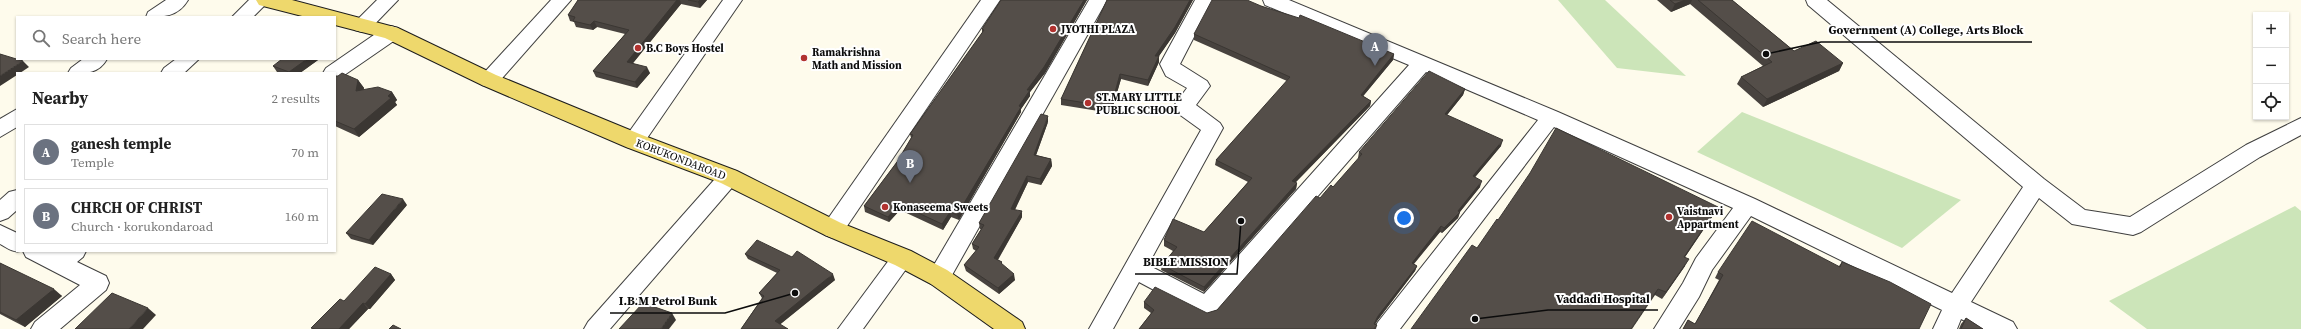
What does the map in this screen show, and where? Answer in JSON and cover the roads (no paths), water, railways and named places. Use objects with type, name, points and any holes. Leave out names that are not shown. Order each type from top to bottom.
[{"type":"main road","points":[[266,0],[328,16]]},
{"type":"main road","name":"KORUKONDAROAD","points":[[336,18],[391,33],[489,80],[634,141],[729,177],[833,229],[903,258],[939,277],[1013,329]]},
{"type":"street","points":[[156,16],[179,0]]},
{"type":"street","points":[[241,16],[262,0]]},
{"type":"street","points":[[362,25],[389,0]]},
{"type":"street","points":[[489,80],[562,0]]},
{"type":"street","points":[[634,141],[732,0]]},
{"type":"street","points":[[833,229],[991,0]]},
{"type":"street","points":[[939,277],[1098,0]]},
{"type":"street","points":[[1101,329],[1213,128],[1184,107],[1200,86],[1173,71],[1170,64],[1204,0]]},
{"type":"street","points":[[1272,0],[1551,117],[1746,205],[1956,304],[2005,329]]},
{"type":"street","points":[[1815,0],[2036,184],[2080,218],[2133,226],[2253,152],[2301,126]]},
{"type":"street","points":[[334,72],[391,33]]},
{"type":"street","points":[[79,72],[96,60]]},
{"type":"street","points":[[172,72],[188,60]]},
{"type":"street","points":[[1134,268],[1207,308],[1422,64]]},
{"type":"street","points":[[1386,329],[1551,117]]},
{"type":"street","points":[[0,129],[16,118]]},
{"type":"street","points":[[596,329],[729,177]]},
{"type":"street","points":[[1945,329],[1956,304],[2036,184]]},
{"type":"street","points":[[0,212],[16,199]]},
{"type":"street","points":[[1666,329],[1692,290],[1704,264],[1746,205]]},
{"type":"street","points":[[0,234],[16,242]]},
{"type":"street","points":[[40,252],[67,257],[98,283],[43,329]]},
{"type":"street","points":[[850,329],[903,258]]},
{"type":"place","name":"JYOTHI PLAZA","points":[[1053,29]]},
{"type":"place","name":"B.C Boys Hostel","points":[[638,48]]},
{"type":"place","name":"Government (A) College, Arts Block","points":[[1766,54]]},
{"type":"place","name":"Ramakrishna Math and Mission","points":[[804,58]]},
{"type":"place","name":"ganesh temple","points":[[1375,66]]},
{"type":"place","name":"ST.MARY LITTLE PUBLIC SCHOOL","points":[[1088,103]]},
{"type":"place","name":"CHRCH OF CHRIST","points":[[910,183]]},
{"type":"place","name":"Konaseema Sweets","points":[[885,207]]},
{"type":"place","name":"Vaistnavi Appartment","points":[[1669,217]]},
{"type":"place","name":"BIBLE MISSION","points":[[1241,221]]},
{"type":"place","name":"I.B.M Petrol Bunk","points":[[795,293]]},
{"type":"place","name":"Vaddadi Hospital","points":[[1475,319]]}]
